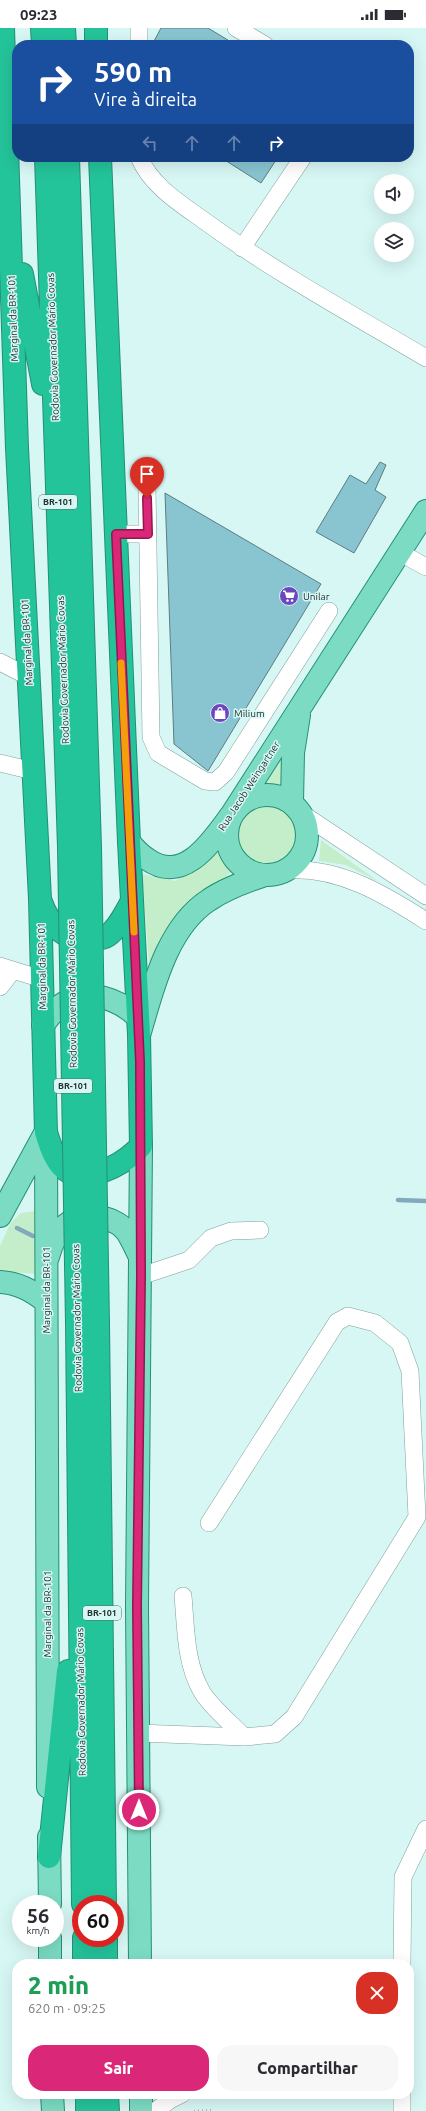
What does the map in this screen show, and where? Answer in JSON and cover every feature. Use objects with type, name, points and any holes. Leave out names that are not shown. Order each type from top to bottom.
[{"type":"highway","name":"Marginal da BR-101","points":[[3,28],[17,448],[40,900],[46,1132]]},
{"type":"highway","points":[[42,28],[43,40]]},
{"type":"highway","points":[[64,28],[65,40]]},
{"type":"highway","points":[[96,28],[96,40]]},
{"type":"highway","name":"Rodovia Governador Mário Covas","points":[[46,162],[56,459],[80,847]]},
{"type":"highway","name":"Rodovia Governador Mário Covas","points":[[68,162],[88,1323],[105,1895]]},
{"type":"highway","points":[[46,1132],[57,1160],[69,1172],[97,1173],[113,1167],[133,1155],[141,1146],[139,1026],[129,842],[100,162]]},
{"type":"highway","points":[[9,204],[56,459]]},
{"type":"highway","points":[[40,900],[53,925],[67,937],[85,940],[105,938],[115,929],[132,901]]},
{"type":"highway","name":"Rodovia Governador Mário Covas","points":[[83,1895],[79,1566],[88,1323]]},
{"type":"highway","points":[[49,1857],[79,1566]]},
{"type":"highway","points":[[84,1947],[84,1959]]},
{"type":"highway","points":[[106,1947],[106,1959]]},
{"type":"highway","points":[[87,2099],[87,2111]]},
{"type":"highway","points":[[108,2099],[108,2111]]},
{"type":"main road","name":"Rua Jacob Weingartner","points":[[129,842],[147,860],[159,865],[171,867],[184,865],[205,850],[232,814],[426,511]]},
{"type":"main road","name":"Rua Jacob Weingartner","points":[[296,808],[293,752],[301,706]]},
{"type":"main road","points":[[139,1026],[159,970],[172,943],[190,918],[208,900],[226,890],[262,876],[275,875],[288,870],[301,856],[308,838],[306,825],[296,808],[280,797],[266,795],[253,797],[241,804],[232,814],[227,826],[230,853],[243,868],[262,876]]},
{"type":"main road","points":[[43,1025],[56,1009],[65,1002],[82,997],[102,996],[113,999],[128,1008],[139,1026]]},
{"type":"main road","points":[[1,1215],[46,1132]]},
{"type":"main road","name":"Marginal da BR-101","points":[[46,1132],[45,1301],[50,1895]]},
{"type":"main road","points":[[140,1959],[138,1446],[141,1267],[141,1146]]},
{"type":"main road","points":[[1,1215],[18,1202],[45,1188],[69,1172]]},
{"type":"main road","points":[[46,1267],[51,1247],[58,1232],[73,1219],[91,1216],[112,1220],[126,1232],[141,1267]]},
{"type":"main road","points":[[0,1282],[11,1283],[30,1289],[45,1301]]},
{"type":"main road","points":[[50,1947],[50,1959]]},
{"type":"main road","points":[[52,2099],[53,2111]]},
{"type":"main road","points":[[141,2099],[141,2111]]},
{"type":"street","points":[[139,28],[139,40]]},
{"type":"street","points":[[236,28],[256,40]]},
{"type":"street","points":[[141,162],[144,169],[169,195],[242,248],[426,358]]},
{"type":"street","points":[[242,248],[300,162]]},
{"type":"street","points":[[147,486],[152,737],[158,754],[204,781],[215,782],[226,772],[329,611]]},
{"type":"street","points":[[116,534],[148,534]]},
{"type":"street","points":[[399,552],[426,567]]},
{"type":"street","points":[[0,662],[29,677]]},
{"type":"street","points":[[0,763],[34,771]]},
{"type":"street","points":[[296,808],[426,896]]},
{"type":"street","points":[[288,870],[306,869],[336,874],[375,890],[426,921]]},
{"type":"street","points":[[0,987],[7,968],[42,979]]},
{"type":"street","points":[[141,1267],[189,1260],[211,1238],[231,1231],[260,1230]]},
{"type":"street","points":[[138,1733],[244,1737],[275,1734],[294,1717],[417,1517],[410,1371],[400,1343],[375,1323],[348,1316],[337,1322],[209,1523]]},
{"type":"street","points":[[184,1596],[187,1645],[192,1669],[202,1692],[244,1737]]},
{"type":"street","points":[[402,1959],[403,1877],[425,1834]]},
{"type":"street","points":[[155,2111],[172,2099]]},
{"type":"street","points":[[402,2099],[402,2111]]},
{"type":"path","points":[[194,2111],[214,2110]]},
{"type":"green space","points":[[284,745],[283,790],[266,786],[259,788]]},
{"type":"green space","points":[[262,806],[274,806],[290,815],[297,825],[299,837],[297,849],[290,859],[274,868],[262,868],[251,863],[242,854],[237,843],[237,831],[242,820],[251,811]]},
{"type":"green space","points":[[321,840],[379,882],[346,865],[319,861]]},
{"type":"green space","points":[[219,847],[225,861],[235,870],[209,888],[186,909],[170,930],[149,964],[142,874],[175,881],[200,866]]},
{"type":"green space","points":[[37,1211],[38,1274],[0,1271],[0,1246],[11,1222],[21,1213]]},
{"type":"building","points":[[161,28],[208,28],[228,40],[155,40]]},
{"type":"building","points":[[228,162],[275,162],[261,183]]},
{"type":"building","points":[[380,462],[386,465],[375,490],[386,497],[354,553],[316,532],[350,475],[366,484]]},
{"type":"building","points":[[165,493],[321,584],[208,771],[174,744]]},
{"type":"waterway","points":[[398,1200],[426,1201]]},
{"type":"waterway","points":[[17,1228],[33,1236]]},
{"type":"slow traffic","points":[[121,663],[134,932]]},
{"type":"place","name":"Unilar","points":[[289,596]]},
{"type":"place","name":"Milium","points":[[220,713]]},
{"type":"route","points":[[139,1810],[137,1606],[141,1276],[140,1062],[116,534],[148,534],[147,498]]}]
